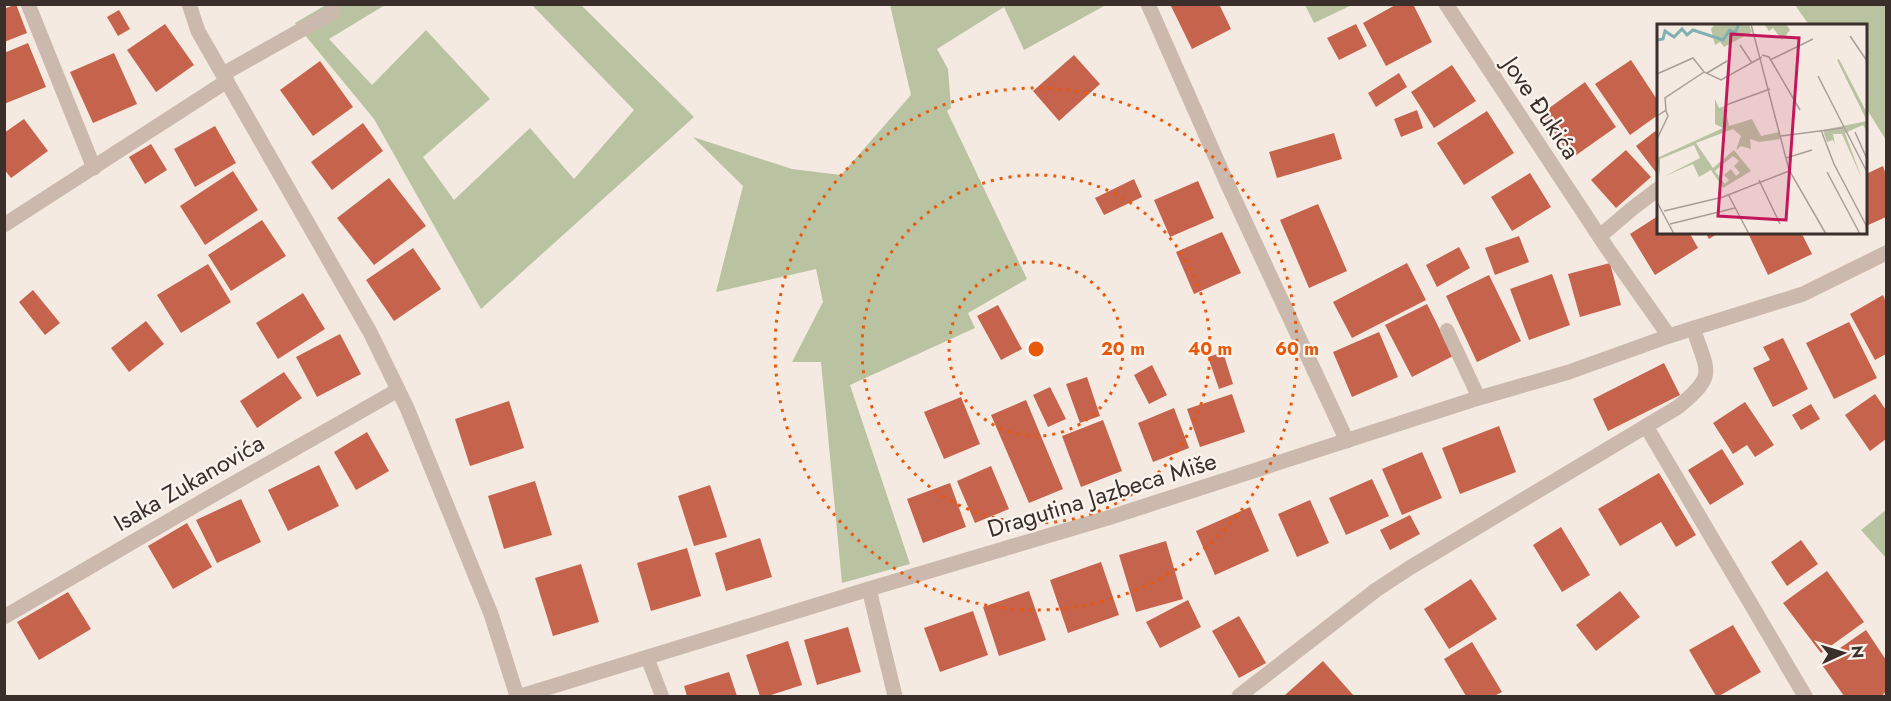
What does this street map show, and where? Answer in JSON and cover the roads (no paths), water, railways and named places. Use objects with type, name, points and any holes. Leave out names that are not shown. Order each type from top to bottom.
[{"type":"street","points":[[28,4],[93,168]]},
{"type":"street","points":[[189,4],[198,32],[364,322],[398,390],[491,614],[519,696]]},
{"type":"street","points":[[1148,4],[1227,183],[1347,441]]},
{"type":"street","name":"Jove Đukića","points":[[1446,4],[1600,237],[1669,336]]},
{"type":"street","points":[[4,225],[93,168],[225,78],[333,12]]},
{"type":"street","points":[[1600,237],[1657,190]]},
{"type":"street","name":"Dragutina Jazbeca Miše","points":[[519,696],[1111,517],[1479,398],[1569,372],[1693,328],[1803,294],[1887,253]]},
{"type":"street","points":[[1239,696],[1376,590],[1474,528],[1678,407],[1698,391],[1706,379],[1706,366],[1693,328]]},
{"type":"street","name":"Isaka Zukanovića","points":[[4,617],[398,390]]},
{"type":"street","points":[[1646,426],[1805,696]]},
{"type":"street","points":[[869,589],[895,696]]},
{"type":"lane","points":[[1447,330],[1479,398]]},
{"type":"lane","points":[[647,657],[662,696]]}]
